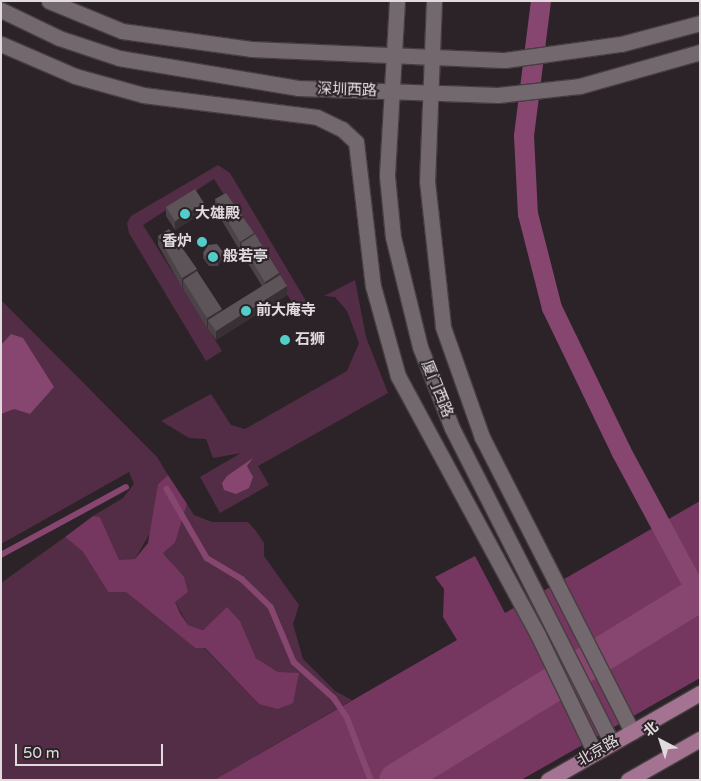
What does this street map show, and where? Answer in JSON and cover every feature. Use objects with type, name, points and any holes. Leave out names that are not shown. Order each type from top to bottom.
[{"type":"main road","name":"北京路","points":[[548,780],[700,693]]},
{"type":"main road","points":[[628,780],[700,739]]},
{"type":"street","points":[[49,1],[122,31],[251,49],[505,60],[621,44],[700,23]]},
{"type":"street","name":"厦门西路","points":[[397,1],[387,176],[393,237],[420,347],[452,428],[612,743]]},
{"type":"street","name":"厦门西路","points":[[434,1],[427,181],[443,326],[482,437],[632,732]]},
{"type":"street","name":"深圳西路","points":[[1,10],[59,38],[128,60],[298,88],[498,95],[573,87],[700,52]]},
{"type":"street","points":[[1,44],[75,76],[143,94],[317,117],[342,129],[356,142],[363,165],[363,212],[373,286],[398,376],[538,635],[594,753]]},
{"type":"shaded area","points":[[218,165],[230,173],[306,301],[295,307],[214,179],[143,225],[222,351],[206,361],[129,233],[127,223],[131,216]]},
{"type":"shaded area","points":[[355,280],[366,337],[388,393],[258,466],[269,485],[220,513],[200,477],[241,453],[213,458],[206,439],[189,438],[161,421],[211,394],[231,425],[245,429],[347,371],[359,343],[347,311],[335,297],[324,296]]},
{"type":"shaded area","points":[[1,300],[157,457],[168,475],[158,484],[153,528],[135,559],[119,561],[100,517],[93,516],[123,498],[134,484],[129,472],[1,544]]},
{"type":"shaded area","points":[[11,334],[23,338],[54,387],[30,414],[14,409],[1,414],[1,345]]},
{"type":"shaded area","points":[[253,458],[247,466],[253,477],[249,488],[236,494],[224,490],[222,483],[227,476]]},
{"type":"shaded area","points":[[168,475],[187,504],[175,543],[163,553],[184,577],[188,592],[175,602],[180,613],[188,625],[203,630],[227,607],[240,621],[256,658],[278,672],[299,673],[293,703],[278,709],[259,704],[205,648],[195,648],[126,592],[108,592],[83,552],[65,537],[93,516],[100,517],[119,560],[135,559],[148,543],[158,484]]},
{"type":"shaded area","points":[[700,501],[700,678],[521,780],[214,780],[457,640],[443,617],[444,589],[435,577],[475,556],[505,613]]},
{"type":"shaded area","points":[[187,504],[194,515],[212,522],[248,522],[256,531],[264,543],[264,556],[299,605],[293,624],[303,659],[335,691],[352,700],[214,780],[1,780],[1,583],[65,537],[83,552],[108,592],[126,592],[195,648],[204,648],[259,704],[278,672],[256,658],[240,621],[227,608],[203,630],[188,625],[175,602],[170,560],[163,553],[175,543]]},
{"type":"building","points":[[195,189],[204,203],[175,221],[166,207]]},
{"type":"building","points":[[226,193],[254,233],[240,242],[215,199]]},
{"type":"building","points":[[169,229],[197,269],[182,278],[158,236]]},
{"type":"building","points":[[255,234],[279,273],[265,282],[241,243]]},
{"type":"building","name":"般若亭","points":[[217,244],[223,252],[218,261],[209,261],[203,253],[208,245]]},
{"type":"building","points":[[197,271],[222,309],[207,318],[183,280]]},
{"type":"building","points":[[280,275],[287,286],[216,331],[208,320]]},
{"type":"waterway","points":[[541,1],[524,136],[528,214],[552,308],[621,451],[698,594]]},
{"type":"waterway","points":[[1,555],[126,487]]},
{"type":"waterway","points":[[167,489],[207,558],[242,579],[271,607],[294,662],[334,698],[347,717],[371,780]]},
{"type":"waterway","points":[[396,780],[700,593]]},
{"type":"place","name":"大雄殿","points":[[185,214]]},
{"type":"place","name":"香炉","points":[[202,242]]},
{"type":"place","name":"般若亭","points":[[213,257]]},
{"type":"place","name":"前大庵寺","points":[[246,311]]},
{"type":"place","name":"石狮","points":[[285,340]]}]
